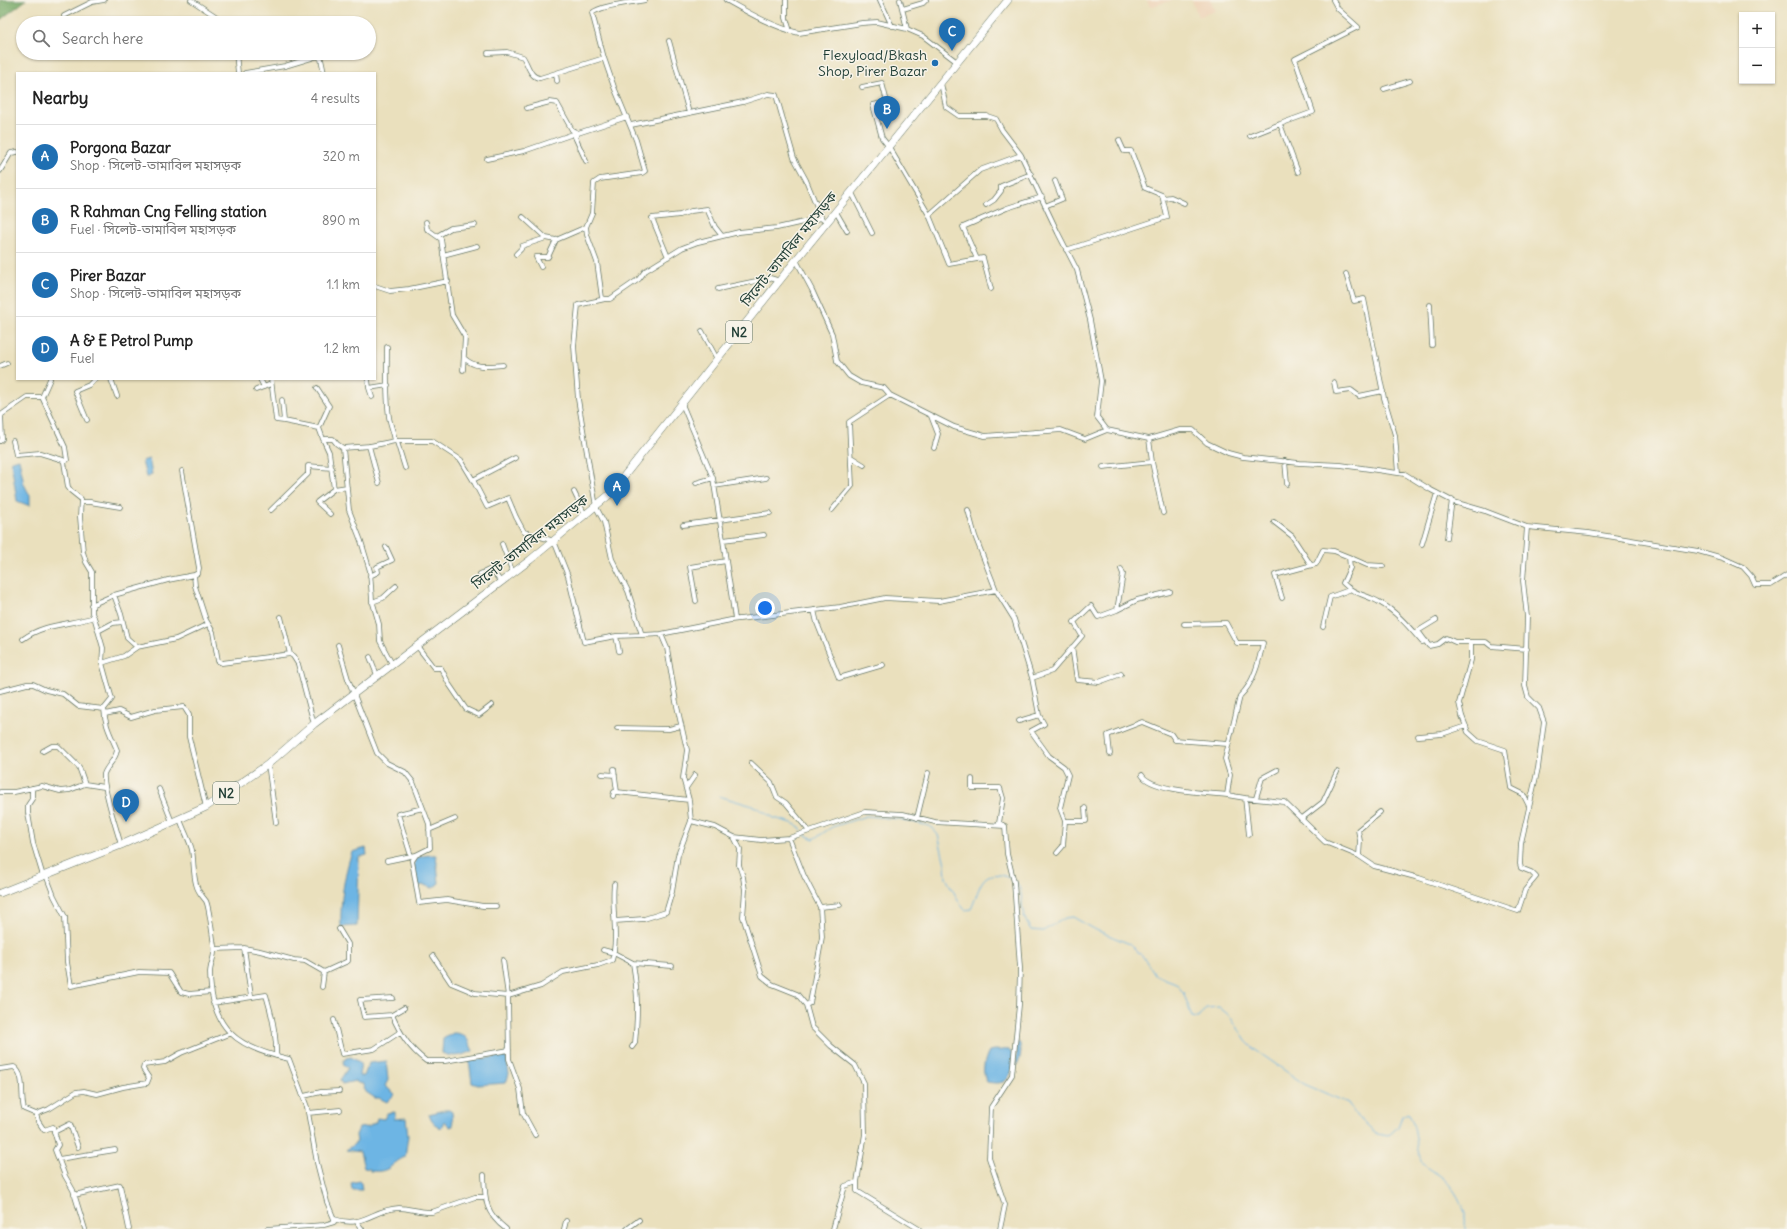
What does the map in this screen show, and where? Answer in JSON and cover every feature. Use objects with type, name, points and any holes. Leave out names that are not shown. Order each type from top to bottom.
[{"type":"highway","name":"সিলেট-তামাবিল মহাসড়ক","points":[[420,643],[554,541],[609,495],[780,281],[824,220],[836,212],[852,193],[1008,0]]},
{"type":"highway","name":"N2","points":[[0,894],[121,845],[206,807],[267,765],[314,724],[420,643]]},
{"type":"street","points":[[64,16],[92,2],[104,0]]},
{"type":"street","points":[[191,0],[215,16]]},
{"type":"street","points":[[605,299],[602,298],[597,262],[587,235],[586,227],[592,213],[594,183],[600,178],[642,173],[645,171],[631,125],[614,87],[604,58],[592,13],[596,10],[645,0]]},
{"type":"street","points":[[726,0],[754,15],[790,31],[799,33],[862,22],[877,22],[907,29],[935,43],[958,62]]},
{"type":"street","points":[[786,0],[786,18],[790,31]]},
{"type":"street","points":[[880,0],[892,26]]},
{"type":"street","points":[[900,0],[907,29]]},
{"type":"street","points":[[903,9],[924,3],[926,0]]},
{"type":"street","points":[[1250,136],[1313,112],[1295,59],[1358,27],[1338,9],[1332,0]]},
{"type":"street","points":[[669,42],[689,114]]},
{"type":"street","points":[[488,53],[507,52],[523,57],[532,75],[536,78],[604,58]]},
{"type":"street","points":[[237,60],[238,72]]},
{"type":"street","points":[[250,72],[285,66],[305,60]]},
{"type":"street","points":[[321,60],[324,72]]},
{"type":"street","points":[[556,73],[557,80]]},
{"type":"street","points":[[1384,89],[1410,81]]},
{"type":"street","points":[[862,87],[882,82],[887,102],[873,105],[882,138],[889,147],[928,215],[949,264],[983,258],[991,289]]},
{"type":"street","points":[[941,84],[946,107],[959,116],[987,116],[996,119],[1002,130],[1022,154],[1045,206],[1077,270],[1090,320],[1101,381],[1097,417],[1107,430]]},
{"type":"street","points":[[631,125],[743,102],[768,94],[776,96],[794,158],[806,180],[824,220],[777,228],[739,232],[698,242],[682,248],[645,271],[639,279],[616,295],[578,305],[574,346],[578,398],[592,470],[596,506],[604,522],[612,559],[628,591],[642,635]]},
{"type":"street","points":[[527,108],[550,102],[557,103],[572,130],[578,133]]},
{"type":"street","points":[[487,159],[538,146],[627,117]]},
{"type":"street","points":[[1280,124],[1298,172]]},
{"type":"street","points":[[578,133],[575,138],[586,161]]},
{"type":"street","points":[[1066,250],[1167,217],[1162,195],[1145,188],[1130,151],[1124,151],[1119,140]]},
{"type":"street","points":[[0,171],[11,153],[16,152]]},
{"type":"street","points":[[928,215],[980,170],[1022,154]]},
{"type":"street","points":[[986,205],[994,200],[1002,191],[1001,186],[1031,174]]},
{"type":"street","points":[[1045,206],[1062,199],[1055,181]]},
{"type":"street","points":[[852,193],[872,233]]},
{"type":"street","points":[[1163,198],[1171,196],[1184,203]]},
{"type":"street","points":[[977,259],[962,227],[1008,208],[1042,197]]},
{"type":"street","points":[[668,257],[652,218],[680,216],[691,211],[707,209],[715,227],[722,236]]},
{"type":"street","points":[[836,212],[847,231]]},
{"type":"street","points":[[523,217],[546,238]]},
{"type":"street","points":[[426,222],[427,229],[441,239],[452,315],[465,337],[464,370]]},
{"type":"street","points":[[437,236],[451,228],[475,225]]},
{"type":"street","points":[[516,254],[522,250],[522,246],[546,238],[556,240],[586,227]]},
{"type":"street","points":[[541,267],[536,257],[548,257],[556,240]]},
{"type":"street","points":[[443,255],[477,246]]},
{"type":"street","points":[[796,260],[812,290],[832,334],[837,361],[849,376],[860,383],[884,388],[890,395],[954,427],[985,436],[1061,430],[1085,440],[1107,430],[1149,439],[1180,430],[1192,430],[1207,443],[1228,453],[1243,457],[1341,465],[1405,474],[1452,500],[1527,527],[1589,533],[1698,551],[1723,558],[1742,567],[1751,576],[1755,585],[1771,585],[1787,575]]},
{"type":"street","points":[[1346,274],[1354,301],[1364,299],[1373,346],[1394,435],[1398,473]]},
{"type":"street","points":[[718,289],[770,278],[780,281]]},
{"type":"street","points":[[376,286],[390,290],[409,289],[448,281]]},
{"type":"street","points":[[1430,305],[1432,345]]},
{"type":"street","points":[[702,331],[717,360]]},
{"type":"street","points":[[387,347],[390,420],[406,468]]},
{"type":"street","points":[[464,358],[471,365],[503,365]]},
{"type":"street","points":[[0,366],[7,363]]},
{"type":"street","points":[[50,380],[42,397],[65,448],[67,460],[64,462],[68,487],[79,497],[81,502],[80,517],[83,552],[86,562],[92,572],[91,605],[103,648],[102,663],[112,698],[104,709],[107,729],[117,750],[115,758],[105,772],[104,788],[121,845]]},
{"type":"street","points":[[87,420],[75,391],[89,385],[94,380]]},
{"type":"street","points":[[111,380],[117,396]]},
{"type":"street","points":[[260,380],[264,387]]},
{"type":"street","points":[[271,380],[276,420],[319,428]]},
{"type":"street","points":[[368,380],[372,397]]},
{"type":"street","points":[[1334,382],[1336,392],[1350,390],[1359,396],[1383,391]]},
{"type":"street","points":[[256,390],[271,384]]},
{"type":"street","points":[[369,388],[388,385]]},
{"type":"street","points":[[317,388],[329,406],[319,428],[329,452],[334,489]]},
{"type":"street","points":[[832,510],[852,486],[849,422],[890,395]]},
{"type":"street","points":[[0,441],[2,439],[1,415],[27,397],[42,397]]},
{"type":"street","points":[[282,400],[284,421]]},
{"type":"street","points":[[682,404],[713,478],[735,619]]},
{"type":"street","points":[[930,416],[938,434],[934,448]]},
{"type":"street","points":[[323,439],[333,439],[343,448],[369,446],[396,441],[432,441],[461,460],[487,508],[508,498],[516,518],[524,532],[554,541],[568,576],[584,642],[616,636],[661,634],[735,619],[814,610],[885,598],[938,601],[996,590]]},
{"type":"street","points":[[1149,439],[1152,462],[1164,513]]},
{"type":"street","points":[[13,441],[16,455],[40,453],[63,460],[64,462]]},
{"type":"street","points":[[369,446],[379,483]]},
{"type":"street","points":[[343,448],[349,510],[361,541],[370,576],[372,602],[379,624],[380,641],[392,664]]},
{"type":"street","points":[[851,457],[864,465]]},
{"type":"street","points":[[473,480],[515,458]]},
{"type":"street","points":[[1285,461],[1287,484]]},
{"type":"street","points":[[1103,467],[1152,462]]},
{"type":"street","points":[[271,510],[308,474],[308,466],[332,468]]},
{"type":"street","points":[[91,605],[114,595],[198,573],[199,568],[182,471]]},
{"type":"street","points":[[696,483],[713,478]]},
{"type":"street","points":[[714,486],[766,478]]},
{"type":"street","points":[[330,514],[317,502],[334,489],[347,488]]},
{"type":"street","points":[[574,492],[585,515]]},
{"type":"street","points":[[1422,544],[1438,493]]},
{"type":"street","points":[[1447,538],[1452,500]]},
{"type":"street","points":[[81,502],[120,507]]},
{"type":"street","points":[[968,510],[975,536],[996,590],[1014,619],[1032,678],[1039,715],[1044,724],[1031,731],[1049,756],[1064,767],[1068,775],[1060,808],[1065,820],[1063,846],[1057,853]]},
{"type":"street","points":[[683,525],[770,513]]},
{"type":"street","points":[[1274,522],[1292,536],[1311,565]]},
{"type":"street","points":[[1142,776],[1144,780],[1175,789],[1284,802],[1325,842],[1359,856],[1374,866],[1419,878],[1518,911],[1525,890],[1536,876],[1521,868],[1521,843],[1538,768],[1544,722],[1539,708],[1528,697],[1525,686],[1527,617],[1523,581],[1527,527]]},
{"type":"street","points":[[723,540],[764,535]]},
{"type":"street","points":[[502,544],[513,573]]},
{"type":"street","points":[[370,576],[378,572],[377,567],[392,560],[386,547]]},
{"type":"street","points":[[1282,598],[1275,575],[1316,564],[1323,550],[1334,550],[1367,566],[1383,566]]},
{"type":"street","points":[[1349,557],[1350,568],[1344,584],[1349,590],[1379,602],[1399,616],[1422,642],[1426,641]]},
{"type":"street","points":[[696,601],[690,567],[726,561]]},
{"type":"street","points":[[480,574],[491,569],[501,582]]},
{"type":"street","points":[[1117,610],[1123,574],[1121,569]]},
{"type":"street","points":[[194,575],[199,599],[208,624],[214,632],[218,661],[222,663],[290,654]]},
{"type":"street","points":[[372,602],[383,598],[396,586]]},
{"type":"street","points":[[1323,627],[1330,597],[1349,590]]},
{"type":"street","points":[[1032,678],[1052,671],[1082,636],[1074,622],[1091,606],[1098,617],[1137,600],[1170,592]]},
{"type":"street","points":[[114,595],[127,638],[137,647]]},
{"type":"street","points":[[814,610],[817,623],[839,678],[883,665]]},
{"type":"street","points":[[24,639],[34,633],[51,627],[94,617]]},
{"type":"street","points":[[281,617],[290,654],[294,656],[298,664],[314,724]]},
{"type":"street","points":[[1436,620],[1418,631],[1429,646],[1438,644],[1446,638],[1455,642],[1486,642],[1491,646],[1527,649]]},
{"type":"street","points":[[98,631],[114,623],[123,622]]},
{"type":"street","points":[[1184,624],[1226,623],[1237,643],[1264,643],[1247,689],[1240,696],[1228,744],[1225,758],[1230,774],[1227,795]]},
{"type":"street","points":[[102,663],[124,656],[137,647],[176,639],[208,624]]},
{"type":"street","points":[[615,921],[644,919],[666,912],[672,892],[678,855],[691,821],[689,800],[683,778],[687,750],[676,702],[667,648],[661,634]]},
{"type":"street","points":[[616,636],[619,651]]},
{"type":"street","points":[[420,643],[434,668],[441,668],[449,684],[466,709],[479,715],[492,705]]},
{"type":"street","points":[[1471,643],[1471,660],[1459,703],[1468,732],[1478,741],[1505,750],[1511,788],[1523,794],[1530,806]]},
{"type":"street","points":[[338,645],[354,693],[377,753],[387,763],[405,772],[413,782],[423,808],[429,830],[430,848],[416,855],[387,860]]},
{"type":"street","points":[[1072,647],[1077,680],[1099,682],[1121,674]]},
{"type":"street","points":[[370,657],[377,675]]},
{"type":"street","points":[[0,691],[33,684],[42,689],[63,694],[78,706],[104,709]]},
{"type":"street","points":[[105,714],[119,711],[131,717],[155,710],[184,707],[189,715],[189,737],[206,807]]},
{"type":"street","points":[[1020,721],[1039,715]]},
{"type":"street","points":[[1110,754],[1108,735],[1142,722],[1171,734],[1175,740],[1228,744]]},
{"type":"street","points":[[617,728],[669,729],[681,726]]},
{"type":"street","points":[[1418,736],[1442,734],[1466,726]]},
{"type":"street","points":[[43,751],[52,746],[58,746],[61,748],[79,767],[85,784]]},
{"type":"street","points":[[751,763],[771,782],[777,797],[786,803],[809,831]]},
{"type":"street","points":[[267,765],[276,823]]},
{"type":"street","points":[[614,770],[617,792]]},
{"type":"street","points":[[1256,798],[1262,778],[1277,770]]},
{"type":"street","points":[[1301,819],[1323,802],[1337,772]]},
{"type":"street","points":[[917,818],[928,773]]},
{"type":"street","points":[[602,774],[615,775]]},
{"type":"street","points":[[686,788],[695,775]]},
{"type":"street","points":[[972,779],[972,788],[1000,788],[1003,798],[999,823],[1005,826]]},
{"type":"street","points":[[0,792],[14,792],[42,786],[60,791],[70,790],[85,784],[104,788]]},
{"type":"street","points":[[32,788],[32,799],[28,805],[28,813],[33,844],[54,896],[65,917],[67,962],[71,986],[139,972],[169,973],[181,992],[189,994],[211,992]]},
{"type":"street","points":[[159,789],[172,822]]},
{"type":"street","points":[[613,796],[614,792],[617,792],[689,800]]},
{"type":"street","points":[[1245,798],[1250,835]]},
{"type":"street","points":[[411,856],[398,814],[423,808]]},
{"type":"street","points":[[1065,820],[1086,820],[1085,808]]},
{"type":"street","points":[[691,821],[715,827],[734,837],[761,840],[789,838],[865,812],[903,814],[936,822],[1005,826]]},
{"type":"street","points":[[1359,856],[1360,841],[1358,830],[1380,812]]},
{"type":"street","points":[[180,819],[192,849],[195,883],[200,895],[207,904],[215,948],[210,971],[212,1003],[220,1021],[231,1033],[249,1045],[276,1056],[289,1059],[304,1096],[317,1164],[327,1202],[334,1219],[346,1224],[358,1224],[398,1208],[426,1213],[475,1197],[485,1197]]},
{"type":"street","points":[[429,830],[455,819]]},
{"type":"street","points":[[1000,1229],[1005,1205],[989,1158],[991,1107],[1012,1075],[1019,1005],[1020,968],[1014,882],[1006,854],[1005,826]]},
{"type":"street","points":[[734,837],[740,849],[739,865],[745,890],[743,917],[762,976],[772,984],[797,994],[806,1005],[812,1027],[831,1046],[855,1065],[864,1083],[865,1134],[857,1190],[919,1229]]},
{"type":"street","points":[[789,838],[804,876],[820,907],[822,937],[810,1003],[806,1005]]},
{"type":"street","points":[[416,855],[412,861],[419,903],[447,900],[483,906],[496,906]]},
{"type":"street","points":[[433,956],[451,982],[475,993],[508,996],[541,986],[563,972],[598,965],[612,960],[614,953],[615,921],[612,899],[614,884]]},
{"type":"street","points":[[820,907],[840,905]]},
{"type":"street","points":[[324,972],[348,961],[348,944],[339,929]]},
{"type":"street","points":[[215,948],[244,948],[294,960],[305,961],[324,972]]},
{"type":"street","points":[[244,948],[251,996]]},
{"type":"street","points":[[603,950],[614,953],[633,963],[672,966]]},
{"type":"street","points":[[503,960],[508,996],[509,1059],[520,1089],[523,1113],[535,1134]]},
{"type":"street","points":[[632,1047],[635,1043],[638,1009],[637,988],[633,963]]},
{"type":"street","points":[[322,988],[324,972]]},
{"type":"street","points":[[212,1003],[251,996],[266,995],[275,1030],[276,1056]]},
{"type":"street","points":[[393,998],[360,1000],[364,1017],[392,1015],[404,1008]]},
{"type":"street","points":[[392,1015],[400,1032],[413,1051],[426,1062],[445,1061],[509,1050]]},
{"type":"street","points":[[334,1020],[342,1054],[374,1049],[400,1032]]},
{"type":"street","points":[[0,1069],[14,1066],[18,1070],[20,1074],[22,1103],[24,1109],[36,1114],[49,1109],[76,1092],[84,1091],[97,1094],[147,1082],[149,1078],[142,1069],[144,1065],[164,1062],[181,1053],[231,1033]]},
{"type":"street","points":[[304,1096],[321,1092],[339,1091]]},
{"type":"street","points":[[308,1113],[340,1110]]},
{"type":"street","points":[[36,1114],[38,1121],[44,1130],[53,1127],[58,1145],[55,1150],[74,1195],[85,1229]]},
{"type":"street","points":[[54,1132],[70,1124],[78,1146]]},
{"type":"street","points":[[59,1159],[115,1150]]},
{"type":"street","points":[[484,1175],[485,1197],[489,1212],[506,1229]]},
{"type":"street","points":[[833,1229],[845,1186],[857,1182]]},
{"type":"street","points":[[74,1195],[120,1185],[129,1229]]},
{"type":"street","points":[[267,1229],[323,1227],[334,1222],[334,1219]]},
{"type":"street","points":[[627,1229],[639,1220]]},
{"type":"street","points":[[564,1229],[566,1221]]},
{"type":"street","points":[[358,1224],[362,1229]]},
{"type":"shaded area","points":[[1147,0],[1173,0],[1150,7]]},
{"type":"shaded area","points":[[1192,0],[1211,0],[1215,11],[1198,17]]},
{"type":"green space","points":[[0,0],[26,0],[0,20]]},
{"type":"water","points":[[19,459],[24,484],[30,496],[30,506],[17,501],[11,461]]},
{"type":"water","points":[[149,459],[152,474],[149,477],[146,477],[142,461]]},
{"type":"water","points":[[366,848],[367,855],[359,857],[357,926],[341,927],[343,889],[349,861],[352,852]]},
{"type":"water","points":[[436,855],[439,883],[433,888],[424,885],[418,886],[414,866],[415,862],[420,857]]},
{"type":"water","points":[[453,1033],[464,1036],[468,1040],[473,1051],[458,1056],[450,1056],[442,1053],[443,1039]]},
{"type":"water","points":[[1019,1042],[1021,1049],[1019,1061],[1016,1067],[1017,1043]]},
{"type":"water","points":[[1008,1050],[1013,1056],[1013,1066],[1008,1079],[998,1083],[987,1082],[984,1075],[987,1055],[989,1051]]},
{"type":"water","points":[[506,1056],[509,1074],[506,1083],[478,1085],[472,1083],[469,1060]]},
{"type":"water","points":[[351,1057],[361,1063],[359,1076],[364,1076],[369,1063],[386,1061],[388,1080],[385,1086],[395,1094],[387,1102],[379,1098],[375,1098],[366,1092],[362,1083],[360,1084],[355,1081],[342,1084],[340,1080],[348,1068],[343,1062],[346,1058]]},
{"type":"water","points":[[449,1110],[452,1112],[453,1126],[450,1127],[444,1121],[441,1128],[432,1121],[429,1114]]},
{"type":"water","points":[[395,1112],[395,1117],[393,1119],[406,1118],[408,1136],[405,1157],[382,1171],[370,1171],[370,1169],[364,1168],[360,1152],[346,1150],[357,1142],[356,1135],[359,1128],[368,1127],[376,1122],[377,1118],[384,1119],[387,1113]]},
{"type":"water","points":[[359,1181],[361,1183],[362,1190],[352,1190],[351,1183]]},
{"type":"waterway","points":[[719,796],[756,807],[774,818],[800,827],[802,831]]},
{"type":"waterway","points":[[805,835],[814,839],[832,827],[866,816],[899,819],[930,826],[938,835],[945,864],[946,878],[965,910],[971,909],[980,887],[987,877],[1001,875],[1012,879]]},
{"type":"waterway","points":[[1016,882],[1021,893],[1026,921],[1031,930],[1043,931],[1065,918],[1073,917],[1096,930],[1130,944],[1144,958],[1155,975],[1176,983],[1184,994],[1192,1017],[1198,1018],[1206,1008],[1219,1007],[1231,1017],[1246,1041],[1254,1049],[1304,1084],[1348,1103],[1357,1117],[1377,1134],[1388,1136],[1398,1127],[1402,1116],[1408,1113],[1415,1130],[1417,1148],[1422,1163],[1448,1182],[1455,1192],[1466,1216],[1466,1229]]},
{"type":"place","name":"Pirer Bazar","points":[[952,51]]},
{"type":"place","name":"Flexyload/Bkash Shop, Pirer Bazar","points":[[935,63]]},
{"type":"place","name":"R Rahman Cng Felling station","points":[[887,129]]},
{"type":"place","name":"Porgona Bazar","points":[[617,506]]},
{"type":"place","name":"A & E Petrol Pump","points":[[126,822]]}]
